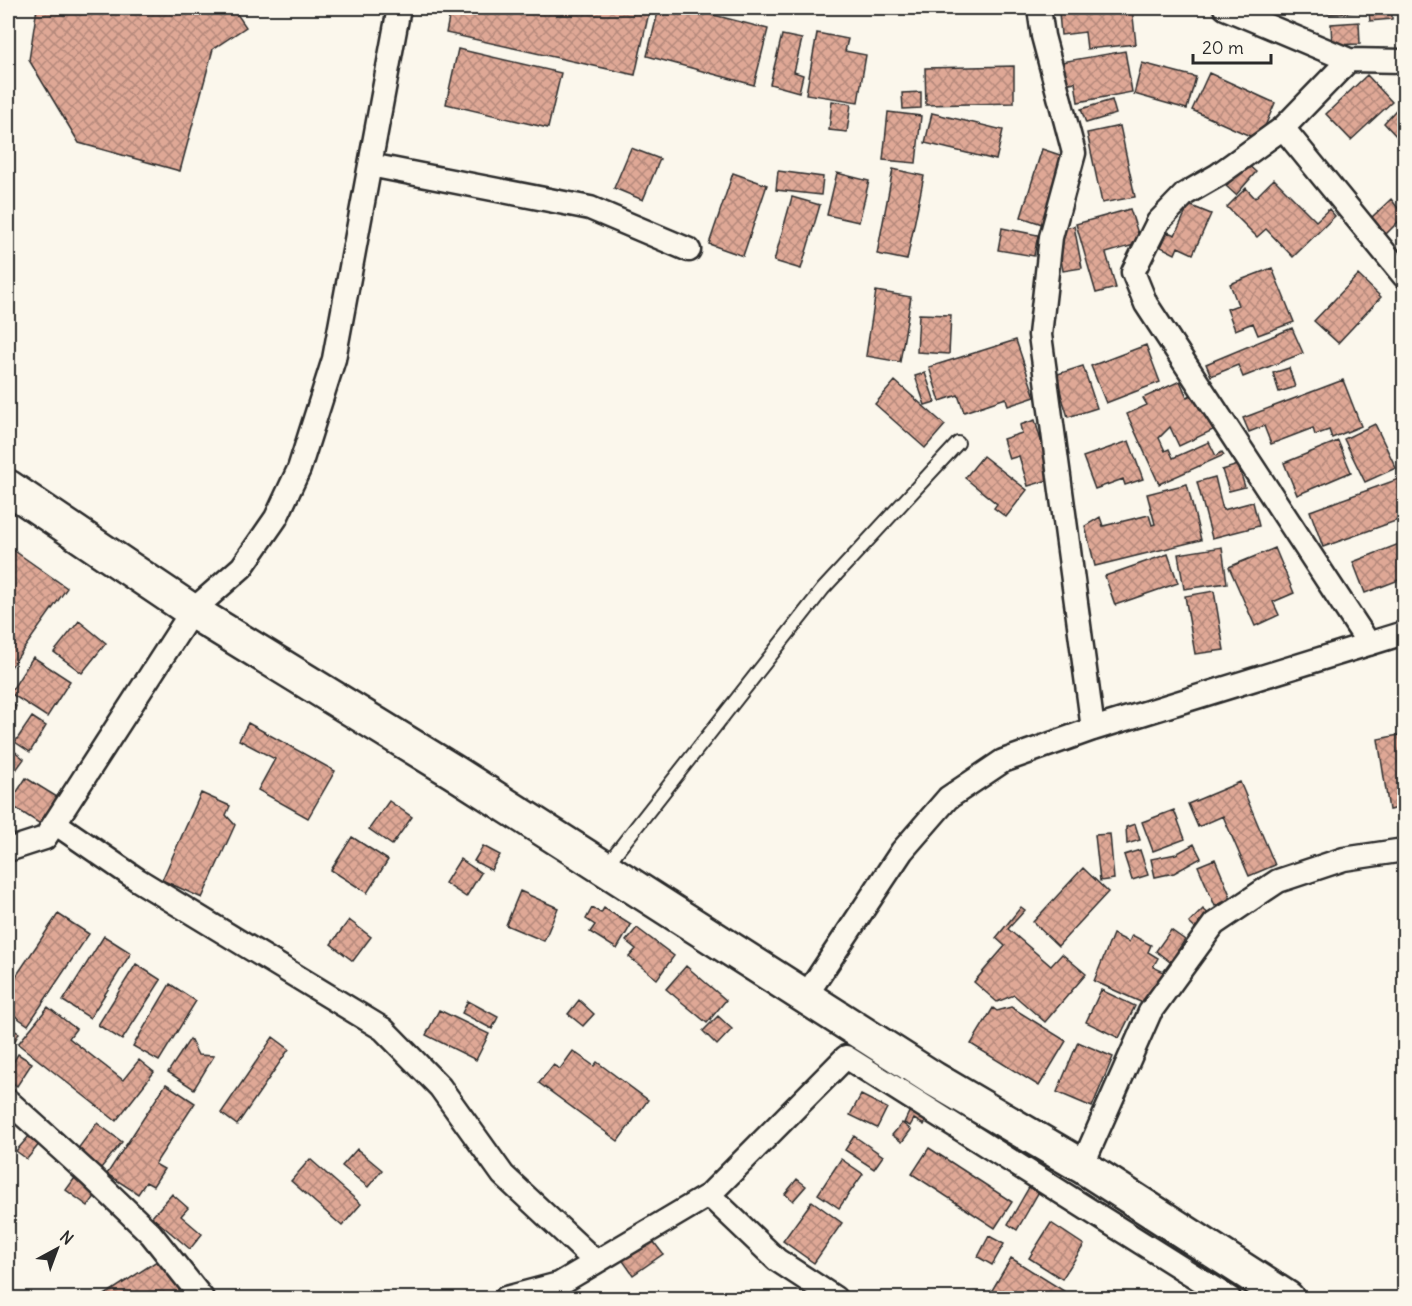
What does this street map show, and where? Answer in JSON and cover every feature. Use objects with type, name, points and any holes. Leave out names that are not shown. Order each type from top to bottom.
[{"type":"main road","points":[[8,487],[192,611],[454,772],[934,1078],[1082,1166],[1287,1299]]},
{"type":"street","points":[[8,850],[45,838],[192,611],[242,567],[276,518],[299,469],[334,359],[399,8]]},
{"type":"street","points":[[1039,8],[1043,36],[1074,153],[1050,237],[1040,336],[1093,729]]},
{"type":"street","points":[[1225,8],[1349,60],[1404,61]]},
{"type":"street","points":[[1349,60],[1283,128],[1218,175],[1185,194],[1158,222],[1133,272],[1146,304],[1369,644]]},
{"type":"street","points":[[1283,128],[1404,276]]},
{"type":"street","points":[[370,165],[591,208],[689,250]]},
{"type":"street","points":[[805,997],[902,851],[948,798],[1003,760],[1093,729],[1404,633]]},
{"type":"street","points":[[55,823],[138,880],[383,1029],[440,1087],[503,1175],[596,1262]]},
{"type":"street","points":[[1082,1166],[1150,1012],[1214,924],[1278,881],[1344,859],[1404,850]]},
{"type":"street","points":[[506,1299],[559,1284],[709,1195],[846,1057],[1229,1299]]},
{"type":"street","points":[[8,1101],[151,1234],[202,1299]]},
{"type":"street","points":[[709,1195],[777,1260],[835,1299]]},
{"type":"lane","points":[[603,868],[823,589],[958,443]]},
{"type":"building","points":[[37,8],[233,8],[246,27],[213,49],[180,171],[79,143],[29,60]]},
{"type":"building","points":[[451,8],[650,8],[635,75],[446,33]]},
{"type":"building","points":[[659,8],[687,8],[768,29],[754,85],[647,56]]},
{"type":"building","points":[[1104,8],[1132,8],[1136,44],[1087,49],[1085,32],[1061,35],[1059,13]]},
{"type":"building","points":[[1328,8],[1392,8],[1392,19],[1370,21],[1369,11],[1329,14]]},
{"type":"building","points":[[1359,22],[1360,44],[1332,45],[1331,24]]},
{"type":"building","points":[[817,33],[848,39],[845,51],[866,55],[858,102],[806,94]]},
{"type":"building","points":[[782,35],[802,39],[794,72],[803,75],[799,92],[770,84]]},
{"type":"building","points":[[458,49],[561,73],[548,128],[446,104]]},
{"type":"building","points":[[1125,51],[1132,92],[1078,102],[1075,82],[1065,84],[1061,62]]},
{"type":"building","points":[[1142,63],[1196,77],[1187,109],[1134,94]]},
{"type":"building","points":[[1014,66],[1014,103],[926,105],[925,68]]},
{"type":"building","points":[[1209,73],[1275,103],[1259,140],[1192,110]]},
{"type":"building","points":[[1367,75],[1392,102],[1351,140],[1326,114]]},
{"type":"building","points":[[921,92],[921,108],[903,109],[902,93]]},
{"type":"building","points":[[1112,100],[1116,114],[1086,123],[1081,109]]},
{"type":"building","points":[[832,101],[851,104],[847,132],[829,130]]},
{"type":"building","points":[[1404,101],[1404,135],[1400,140],[1384,123]]},
{"type":"building","points":[[888,112],[921,116],[916,163],[883,160]]},
{"type":"building","points":[[932,113],[1003,130],[996,160],[925,143]]},
{"type":"building","points":[[1120,126],[1135,197],[1102,203],[1087,133]]},
{"type":"building","points":[[631,148],[660,159],[643,200],[614,188]]},
{"type":"building","points":[[1042,149],[1066,157],[1045,225],[1021,217]]},
{"type":"building","points":[[1246,163],[1256,172],[1236,195],[1226,186]]},
{"type":"building","points":[[893,169],[924,176],[907,260],[877,254]]},
{"type":"building","points":[[778,171],[823,177],[821,195],[776,190]]},
{"type":"building","points":[[733,173],[767,185],[743,256],[709,244]]},
{"type":"building","points":[[837,173],[869,181],[859,222],[827,215]]},
{"type":"building","points":[[1274,179],[1316,221],[1329,209],[1335,216],[1293,257],[1266,229],[1257,237],[1227,207],[1246,188],[1255,198]]},
{"type":"building","points":[[792,197],[820,205],[801,269],[774,261]]},
{"type":"building","points":[[1391,199],[1404,216],[1382,238],[1371,218]]},
{"type":"building","points":[[1189,205],[1211,214],[1193,254],[1178,247],[1175,254],[1161,247],[1168,232],[1175,235]]},
{"type":"building","points":[[1130,209],[1141,243],[1106,253],[1116,288],[1096,293],[1076,224]]},
{"type":"building","points":[[1074,226],[1082,268],[1063,271],[1056,229]]},
{"type":"building","points":[[1002,228],[1038,235],[1034,256],[998,250]]},
{"type":"building","points":[[1272,268],[1294,322],[1258,335],[1253,323],[1235,330],[1227,309],[1238,305],[1230,284]]},
{"type":"building","points":[[1358,275],[1381,297],[1338,343],[1314,321]]},
{"type":"building","points":[[876,291],[911,297],[900,362],[866,356]]},
{"type":"building","points":[[919,314],[951,315],[949,354],[917,352]]},
{"type":"building","points":[[1292,328],[1303,353],[1243,377],[1238,365],[1211,376],[1206,364]]},
{"type":"building","points":[[1016,340],[1035,397],[1008,406],[1006,398],[964,412],[958,395],[940,401],[929,367]]},
{"type":"building","points":[[1146,345],[1160,382],[1106,403],[1091,366]]},
{"type":"building","points":[[1083,366],[1097,408],[1068,417],[1055,375]]},
{"type":"building","points":[[1289,368],[1295,387],[1279,392],[1273,373]]},
{"type":"building","points":[[925,373],[935,402],[925,405],[915,376]]},
{"type":"building","points":[[1343,380],[1361,426],[1332,438],[1329,430],[1315,435],[1313,428],[1271,444],[1264,426],[1249,432],[1243,418]]},
{"type":"building","points":[[895,381],[945,425],[925,448],[875,404]]},
{"type":"building","points":[[1180,381],[1187,397],[1196,393],[1213,430],[1179,446],[1170,427],[1159,438],[1165,451],[1169,449],[1173,458],[1209,442],[1216,456],[1222,452],[1224,455],[1159,484],[1127,414],[1147,405],[1143,398]]},
{"type":"building","points":[[1035,420],[1052,479],[1028,486],[1019,456],[1009,459],[1003,439],[1022,433],[1020,425]]},
{"type":"building","points":[[1375,424],[1396,468],[1365,482],[1344,439]]},
{"type":"building","points":[[1129,441],[1143,479],[1125,485],[1123,479],[1095,489],[1083,457]]},
{"type":"building","points":[[1338,441],[1351,472],[1297,495],[1284,463]]},
{"type":"building","points":[[983,456],[1027,490],[1006,517],[994,508],[997,504],[965,478]]},
{"type":"building","points":[[1238,465],[1245,487],[1229,491],[1222,470]]},
{"type":"building","points":[[1215,477],[1223,510],[1253,502],[1259,526],[1212,538],[1197,482]]},
{"type":"building","points":[[1404,477],[1404,518],[1323,547],[1310,511]]},
{"type":"building","points":[[1187,484],[1201,540],[1095,566],[1085,526],[1100,517],[1103,526],[1149,515],[1152,525],[1155,524],[1147,494]]},
{"type":"building","points":[[1404,542],[1404,578],[1365,593],[1353,562]]},
{"type":"building","points":[[9,547],[67,588],[8,671],[8,549]]},
{"type":"building","points":[[1222,547],[1227,583],[1184,589],[1178,554]]},
{"type":"building","points":[[1275,548],[1294,593],[1273,602],[1279,615],[1255,626],[1229,567]]},
{"type":"building","points":[[1168,554],[1178,583],[1115,605],[1105,576]]},
{"type":"building","points":[[1214,591],[1224,650],[1195,654],[1185,596]]},
{"type":"building","points":[[79,621],[106,643],[82,673],[54,652]]},
{"type":"building","points":[[33,657],[70,681],[47,717],[10,693]]},
{"type":"building","points":[[8,703],[16,706],[8,727]]},
{"type":"building","points":[[32,717],[46,726],[30,752],[15,742]]},
{"type":"building","points":[[248,723],[335,771],[308,818],[258,790],[275,759],[239,740]]},
{"type":"building","points":[[1404,734],[1404,807],[1389,810],[1378,739]]},
{"type":"building","points":[[8,746],[24,759],[8,781]]},
{"type":"building","points":[[26,778],[62,800],[45,827],[9,804]]},
{"type":"building","points":[[1240,782],[1275,865],[1249,876],[1223,816],[1198,827],[1188,804]]},
{"type":"building","points":[[201,793],[230,806],[226,815],[235,825],[202,898],[162,880]]},
{"type":"building","points":[[389,801],[412,817],[392,845],[369,829]]},
{"type":"building","points":[[1174,810],[1185,839],[1153,851],[1142,822]]},
{"type":"building","points":[[1135,824],[1140,840],[1127,844],[1126,827]]},
{"type":"building","points":[[1110,834],[1114,879],[1100,881],[1095,835]]},
{"type":"building","points":[[352,837],[388,860],[367,893],[331,870]]},
{"type":"building","points":[[1194,844],[1201,858],[1174,873],[1155,877],[1151,859],[1176,854]]},
{"type":"building","points":[[483,846],[500,855],[491,870],[474,861]]},
{"type":"building","points":[[1140,850],[1148,875],[1132,880],[1124,855]]},
{"type":"building","points":[[460,859],[481,873],[466,897],[445,883]]},
{"type":"building","points":[[1215,859],[1230,895],[1228,900],[1215,906],[1198,866]]},
{"type":"building","points":[[1083,868],[1108,892],[1058,946],[1033,922]]},
{"type":"building","points":[[520,891],[558,908],[544,941],[506,925]]},
{"type":"building","points":[[1021,907],[1025,910],[1008,929],[1051,966],[1062,954],[1086,974],[1045,1022],[1014,995],[997,1002],[974,982],[1005,946],[996,938]]},
{"type":"building","points":[[592,908],[601,913],[604,908],[631,925],[617,949],[590,932],[595,925],[586,919]]},
{"type":"building","points":[[1203,909],[1211,916],[1198,931],[1189,923]]},
{"type":"building","points":[[58,914],[89,934],[28,1025],[8,1011],[8,988]]},
{"type":"building","points":[[349,920],[371,937],[353,961],[331,944]]},
{"type":"building","points":[[637,928],[674,956],[657,979],[629,957],[636,949],[626,941]]},
{"type":"building","points":[[1171,930],[1185,940],[1170,962],[1156,951]]},
{"type":"building","points":[[1113,934],[1129,942],[1132,935],[1151,945],[1148,952],[1158,958],[1153,967],[1164,972],[1145,1004],[1094,981]]},
{"type":"building","points":[[104,936],[131,953],[90,1018],[63,1001]]},
{"type":"building","points":[[136,964],[161,980],[122,1040],[98,1025]]},
{"type":"building","points":[[686,966],[726,1000],[707,1023],[666,989]]},
{"type":"building","points":[[170,984],[196,1001],[159,1061],[133,1046]]},
{"type":"building","points":[[1101,990],[1135,1006],[1119,1038],[1086,1022]]},
{"type":"building","points":[[579,1000],[594,1014],[583,1026],[568,1014]]},
{"type":"building","points":[[468,1001],[498,1017],[492,1029],[462,1013]]},
{"type":"building","points":[[48,1007],[76,1029],[69,1038],[123,1080],[139,1060],[154,1072],[116,1121],[18,1044]]},
{"type":"building","points":[[1011,1007],[1066,1041],[1039,1086],[971,1044],[993,1008],[997,1011]]},
{"type":"building","points":[[439,1010],[489,1034],[476,1060],[426,1035]]},
{"type":"building","points":[[718,1016],[732,1029],[717,1045],[703,1031]]},
{"type":"building","points":[[8,1027],[19,1033],[8,1054]]},
{"type":"building","points":[[273,1037],[289,1049],[237,1125],[221,1113]]},
{"type":"building","points":[[190,1039],[198,1055],[214,1056],[194,1089],[168,1072]]},
{"type":"building","points":[[1078,1042],[1113,1057],[1092,1107],[1057,1092]]},
{"type":"building","points":[[573,1051],[594,1066],[597,1062],[648,1100],[618,1141],[539,1083],[553,1065],[560,1069]]},
{"type":"building","points":[[18,1054],[32,1063],[17,1086],[8,1080],[8,1071]]},
{"type":"building","points":[[166,1084],[195,1103],[155,1164],[164,1169],[153,1186],[146,1182],[138,1194],[107,1174]]},
{"type":"building","points":[[861,1095],[887,1108],[877,1128],[850,1115]]},
{"type":"building","points":[[911,1108],[928,1117],[924,1125],[914,1119],[910,1126],[904,1123]]},
{"type":"building","points":[[97,1123],[122,1142],[101,1168],[77,1150]]},
{"type":"building","points":[[902,1123],[911,1130],[902,1142],[892,1135]]},
{"type":"building","points":[[30,1135],[40,1143],[27,1159],[16,1151]]},
{"type":"building","points":[[854,1136],[883,1156],[874,1169],[845,1150]]},
{"type":"building","points":[[929,1148],[1012,1202],[995,1228],[912,1174]]},
{"type":"building","points":[[357,1149],[382,1170],[368,1187],[342,1166]]},
{"type":"building","points":[[310,1159],[361,1204],[342,1226],[291,1181]]},
{"type":"building","points":[[841,1159],[863,1174],[839,1208],[818,1194]]},
{"type":"building","points":[[77,1175],[99,1191],[88,1206],[66,1190]]},
{"type":"building","points":[[797,1179],[806,1186],[793,1201],[785,1194]]},
{"type":"building","points":[[1032,1182],[1041,1188],[1017,1230],[1008,1224]]},
{"type":"building","points":[[172,1194],[188,1208],[181,1216],[202,1234],[190,1249],[152,1217]]},
{"type":"building","points":[[812,1201],[842,1223],[814,1263],[783,1241]]},
{"type":"building","points":[[1051,1223],[1084,1245],[1062,1279],[1029,1258]]},
{"type":"building","points":[[989,1236],[1004,1244],[992,1265],[978,1257]]},
{"type":"building","points":[[650,1237],[663,1254],[633,1275],[621,1258]]},
{"type":"building","points":[[163,1257],[190,1296],[186,1298],[150,1298],[148,1296],[145,1298],[100,1298]]},
{"type":"building","points":[[1011,1258],[1064,1291],[1060,1298],[1002,1298],[991,1292]]}]
